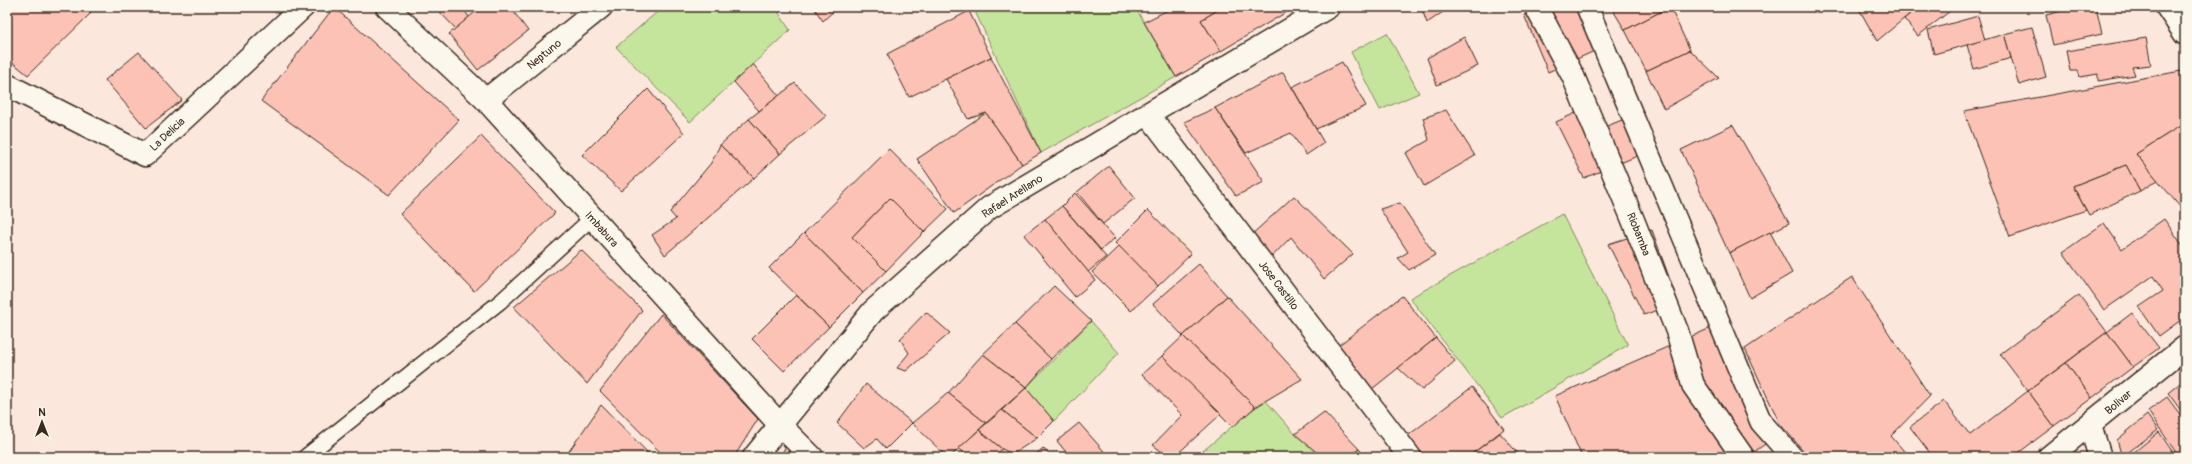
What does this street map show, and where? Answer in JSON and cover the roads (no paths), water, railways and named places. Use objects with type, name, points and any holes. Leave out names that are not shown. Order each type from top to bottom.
[{"type":"street","name":"La Delicia","points":[[7,85],[145,155],[303,7]]},
{"type":"street","name":"Imbabura","points":[[387,7],[486,100],[780,425],[812,457]]},
{"type":"street","name":"Neptuno","points":[[486,100],[601,7]]},
{"type":"street","name":"Rafael Arellano","points":[[754,457],[873,311],[988,208],[1328,7]]},
{"type":"street","name":"Riobamba","points":[[1536,7],[1573,76],[1677,331],[1694,385],[1743,457]]},
{"type":"street","points":[[1587,7],[1761,422],[1792,457]]},
{"type":"street","points":[[2167,7],[2185,34]]},
{"type":"street","name":"Jose Castillo","points":[[1148,114],[1410,457]]},
{"type":"street","name":"Bolivar","points":[[2049,457],[2185,346]]},
{"type":"street","points":[[2090,425],[2100,457]]},
{"type":"lane","points":[[305,457],[501,301],[592,218]]}]
